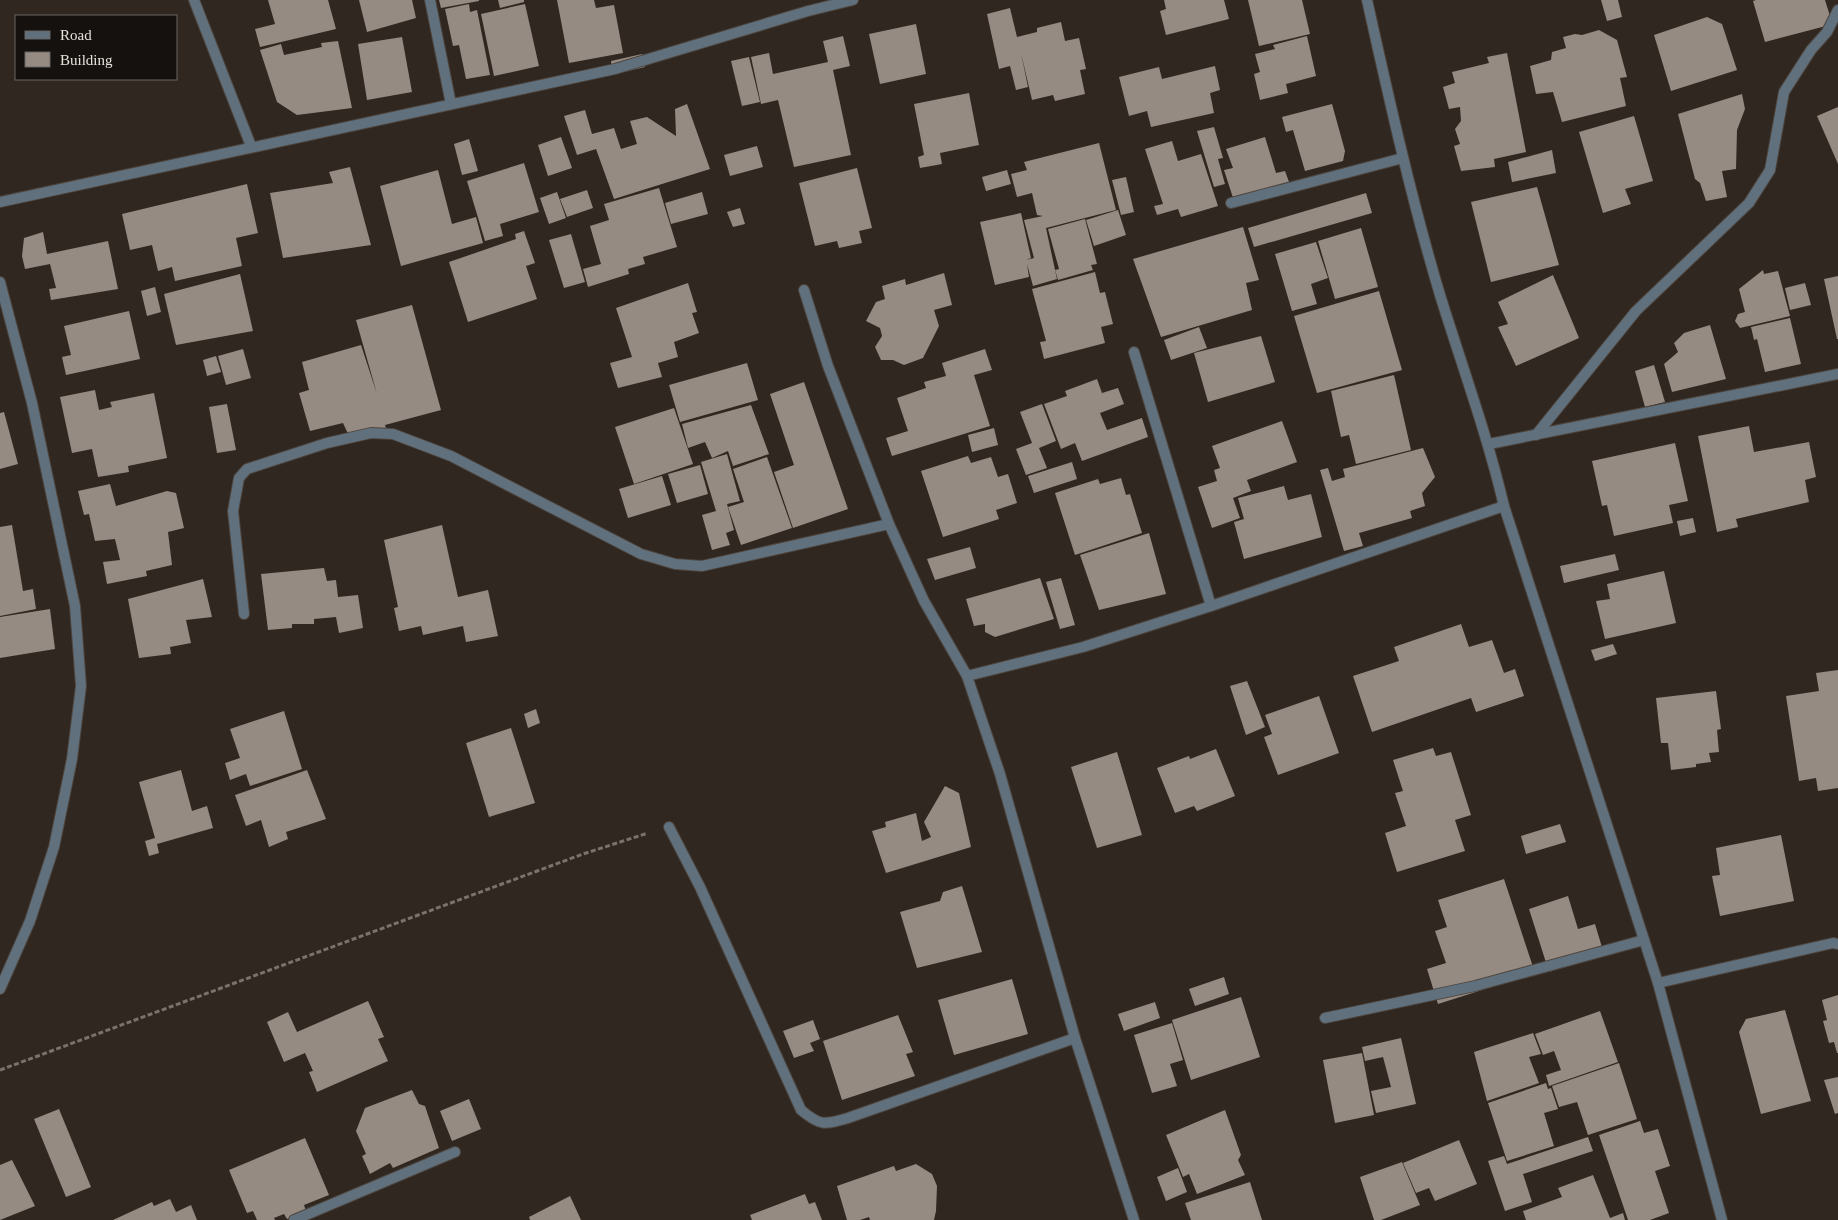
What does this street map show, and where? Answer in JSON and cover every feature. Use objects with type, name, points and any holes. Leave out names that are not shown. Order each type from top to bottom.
[{"type":"street","points":[[194,0],[251,146]]},
{"type":"street","points":[[430,0],[451,104]]},
{"type":"street","points":[[0,202],[251,146],[615,69],[808,10],[853,0]]},
{"type":"street","points":[[1367,0],[1403,158],[1440,294],[1489,444],[1504,506],[1658,983],[1722,1220]]},
{"type":"street","points":[[1536,435],[1636,311],[1749,203],[1770,170],[1784,92],[1811,50],[1833,32],[1838,10]]},
{"type":"street","points":[[1231,203],[1403,158]]},
{"type":"street","points":[[0,282],[32,403],[75,606],[81,686],[72,759],[54,847],[30,921],[0,989]]},
{"type":"street","points":[[804,290],[828,366],[889,524],[924,601],[967,676],[1000,774],[1075,1038],[1134,1220]]},
{"type":"street","points":[[1134,352],[1211,606]]},
{"type":"street","points":[[1489,444],[1838,374]]},
{"type":"street","points":[[244,614],[234,511],[239,478],[247,469],[327,443],[371,433],[393,434],[452,456],[641,554],[675,564],[702,566],[889,524]]},
{"type":"street","points":[[967,676],[1083,647],[1211,606],[1504,506]]},
{"type":"street","points":[[668,827],[700,887],[800,1110],[814,1120],[826,1124],[848,1118],[1075,1038]]},
{"type":"street","points":[[1325,1018],[1475,986],[1644,940]]},
{"type":"street","points":[[1658,983],[1833,943],[1838,944]]},
{"type":"street","points":[[294,1220],[455,1152]]},
{"type":"path","points":[[0,1070],[583,854],[668,827]]},
{"type":"building","points":[[268,0],[328,0],[336,29],[260,47],[255,29],[275,24]]},
{"type":"building","points":[[359,0],[412,0],[416,18],[367,32]]},
{"type":"building","points":[[439,0],[479,0],[479,1],[441,8]]},
{"type":"building","points":[[498,0],[524,0],[524,2],[500,8]]},
{"type":"building","points":[[557,0],[594,0],[596,8],[614,5],[623,53],[569,63]]},
{"type":"building","points":[[1164,0],[1224,0],[1229,19],[1166,35],[1160,11],[1166,9]]},
{"type":"building","points":[[1248,0],[1302,0],[1310,34],[1259,46]]},
{"type":"building","points":[[1601,0],[1618,0],[1622,17],[1607,21]]},
{"type":"building","points":[[1825,0],[1830,16],[1826,26],[1765,42],[1753,1]]},
{"type":"building","points":[[469,4],[470,12],[477,10],[490,75],[466,79],[459,45],[453,46],[445,9]]},
{"type":"building","points":[[525,4],[539,66],[494,76],[481,14]]},
{"type":"building","points":[[1010,8],[1017,37],[1037,32],[1037,28],[1061,22],[1065,41],[1079,38],[1086,69],[1080,70],[1085,94],[1055,101],[1053,95],[1032,100],[1021,53],[1028,87],[1016,90],[1010,66],[999,69],[987,14]]},
{"type":"building","points":[[1707,17],[1722,24],[1737,70],[1671,91],[1654,35]]},
{"type":"building","points":[[916,24],[926,74],[880,84],[869,34]]},
{"type":"building","points":[[1599,30],[1617,40],[1627,77],[1620,78],[1626,106],[1562,122],[1553,92],[1536,94],[1530,66],[1551,60],[1552,52],[1566,48],[1563,37],[1575,34],[1582,35]]},
{"type":"building","points":[[843,36],[850,66],[833,70],[851,155],[794,167],[778,100],[761,104],[751,57],[769,53],[773,74],[828,62],[823,41]]},
{"type":"building","points":[[1307,36],[1316,76],[1286,84],[1288,93],[1260,100],[1254,74],[1260,72],[1255,54],[1275,49],[1273,45]]},
{"type":"building","points":[[402,37],[412,92],[367,100],[358,44]]},
{"type":"building","points":[[338,41],[352,108],[297,115],[277,102],[260,50],[281,44],[284,55],[322,47],[321,43]]},
{"type":"building","points":[[1507,53],[1526,152],[1494,159],[1495,167],[1461,171],[1454,146],[1460,144],[1455,129],[1461,121],[1460,107],[1449,109],[1443,87],[1455,83],[1452,72],[1489,63],[1487,57]]},
{"type":"building","points":[[642,54],[645,67],[620,73],[612,68],[611,61]]},
{"type":"building","points":[[749,57],[760,102],[742,106],[731,61]]},
{"type":"building","points":[[1215,66],[1220,90],[1210,93],[1214,113],[1151,127],[1147,111],[1129,116],[1119,77],[1159,67],[1162,79]]},
{"type":"building","points":[[969,93],[979,145],[940,153],[942,164],[920,168],[918,157],[924,155],[914,104]]},
{"type":"building","points":[[1742,94],[1745,109],[1737,130],[1736,169],[1722,171],[1727,197],[1706,201],[1700,183],[1695,179],[1678,114]]},
{"type":"building","points":[[687,104],[710,169],[614,199],[596,149],[577,155],[564,116],[585,110],[592,134],[614,128],[621,149],[637,144],[630,121],[647,117],[676,136],[675,109]]},
{"type":"building","points":[[1332,104],[1345,151],[1343,161],[1305,171],[1293,130],[1286,132],[1282,117]]},
{"type":"building","points":[[1838,107],[1838,164],[1817,116]]},
{"type":"building","points":[[1634,116],[1653,181],[1625,189],[1631,204],[1603,213],[1579,132]]},
{"type":"building","points":[[1214,127],[1223,158],[1218,159],[1225,184],[1214,187],[1197,131]]},
{"type":"building","points":[[561,137],[572,168],[548,176],[538,145]]},
{"type":"building","points":[[1265,137],[1276,173],[1285,171],[1292,190],[1236,207],[1224,170],[1233,168],[1226,149]]},
{"type":"building","points":[[469,139],[478,171],[462,175],[454,144]]},
{"type":"building","points":[[1172,141],[1178,161],[1201,154],[1218,206],[1181,217],[1178,209],[1157,215],[1154,206],[1163,204],[1145,149]]},
{"type":"building","points":[[1099,143],[1116,210],[1046,228],[1057,279],[1033,286],[1027,264],[1029,277],[995,285],[980,222],[1021,213],[1031,258],[1026,260],[1034,258],[1024,220],[1043,216],[1037,215],[1032,193],[1017,197],[1011,174],[1027,170],[1024,162]]},
{"type":"building","points":[[757,146],[763,167],[730,176],[724,155]]},
{"type":"building","points":[[1552,150],[1556,173],[1512,182],[1508,162]]},
{"type":"building","points":[[524,163],[539,212],[500,224],[503,236],[485,241],[467,181]]},
{"type":"building","points":[[350,167],[371,245],[283,258],[270,193],[333,183],[329,172]]},
{"type":"building","points":[[857,168],[872,228],[859,231],[862,243],[839,248],[837,241],[815,246],[799,183]]},
{"type":"building","points":[[438,170],[452,224],[476,217],[483,243],[401,266],[380,186]]},
{"type":"building","points":[[1007,170],[1011,184],[986,191],[982,177]]},
{"type":"building","points":[[1126,177],[1134,212],[1121,215],[1112,180]]},
{"type":"building","points":[[247,184],[258,233],[236,238],[242,266],[175,281],[172,267],[158,271],[152,245],[130,250],[122,214]]},
{"type":"building","points":[[1537,187],[1559,265],[1491,282],[1471,202]]},
{"type":"building","points":[[659,188],[677,247],[643,257],[645,264],[628,269],[629,274],[588,287],[583,269],[601,264],[590,226],[609,220],[604,204]]},
{"type":"building","points":[[587,190],[593,208],[567,217],[560,199]]},
{"type":"building","points":[[557,192],[566,218],[549,224],[540,198]]},
{"type":"building","points":[[702,192],[708,214],[671,224],[665,203]]},
{"type":"building","points":[[1366,193],[1372,213],[1254,247],[1248,228]]},
{"type":"building","points":[[740,208],[745,224],[733,227],[727,212]]},
{"type":"building","points":[[1118,210],[1126,235],[1094,246],[1086,220]]},
{"type":"building","points":[[1085,219],[1097,264],[1091,265],[1093,270],[1058,280],[1055,270],[1059,269],[1048,229]]},
{"type":"building","points":[[1243,227],[1259,280],[1246,283],[1252,310],[1161,337],[1133,259]]},
{"type":"building","points":[[1361,228],[1378,287],[1335,299],[1318,241]]},
{"type":"building","points":[[524,231],[535,263],[526,266],[537,299],[468,322],[449,262],[516,239],[515,234]]},
{"type":"building","points":[[43,232],[47,254],[108,241],[118,289],[51,300],[49,289],[56,288],[50,264],[25,269],[22,256],[24,238]]},
{"type":"building","points":[[571,234],[585,282],[564,288],[549,240]]},
{"type":"building","points":[[1316,242],[1328,278],[1311,284],[1317,304],[1292,311],[1275,254]]},
{"type":"building","points":[[1763,270],[1764,274],[1778,271],[1790,316],[1740,328],[1735,321],[1738,314],[1745,312],[1739,289]]},
{"type":"building","points":[[1095,272],[1100,293],[1105,292],[1113,324],[1101,327],[1105,343],[1044,359],[1040,342],[1046,341],[1032,289]]},
{"type":"building","points":[[944,273],[952,305],[934,310],[939,326],[923,358],[904,365],[893,360],[881,360],[875,347],[882,336],[880,328],[866,321],[876,302],[885,299],[882,286],[905,279],[906,285]]},
{"type":"building","points":[[240,274],[253,331],[176,345],[164,294]]},
{"type":"building","points":[[1553,275],[1579,338],[1516,366],[1498,327],[1508,324],[1498,302]]},
{"type":"building","points":[[1838,276],[1838,339],[1837,339],[1824,279]]},
{"type":"building","points":[[688,283],[697,312],[692,313],[699,333],[674,342],[678,357],[658,363],[662,377],[618,388],[610,363],[632,357],[616,308]]},
{"type":"building","points":[[1805,283],[1811,305],[1790,310],[1785,288]]},
{"type":"building","points":[[155,287],[161,312],[147,316],[141,291]]},
{"type":"building","points":[[1379,291],[1402,370],[1317,393],[1294,316]]},
{"type":"building","points":[[412,305],[441,410],[385,425],[386,428],[349,436],[343,423],[310,431],[299,393],[309,390],[302,362],[361,345],[377,394],[356,320]]},
{"type":"building","points":[[129,311],[140,359],[66,375],[62,357],[71,355],[64,326]]},
{"type":"building","points":[[1790,318],[1801,364],[1765,372],[1757,339],[1754,340],[1751,327]]},
{"type":"building","points":[[1710,325],[1726,379],[1672,392],[1664,364],[1678,352],[1674,343],[1684,333]]},
{"type":"building","points":[[1199,327],[1207,348],[1171,360],[1164,340]]},
{"type":"building","points":[[1261,336],[1275,382],[1208,402],[1194,353]]},
{"type":"building","points":[[243,349],[251,378],[226,385],[218,356]]},
{"type":"building","points":[[985,349],[992,370],[974,375],[990,426],[892,456],[886,438],[908,431],[897,398],[926,388],[924,382],[946,376],[942,363]]},
{"type":"building","points":[[216,356],[221,372],[207,376],[203,360]]},
{"type":"building","points":[[747,363],[758,400],[680,422],[669,385]]},
{"type":"building","points":[[1654,365],[1665,402],[1645,407],[1635,371]]},
{"type":"building","points":[[1394,375],[1411,450],[1356,464],[1349,435],[1341,437],[1331,391]]},
{"type":"building","points":[[1097,379],[1102,393],[1118,388],[1124,404],[1100,413],[1107,430],[1142,418],[1148,437],[1082,461],[1075,443],[1061,449],[1044,404],[1067,396],[1065,391]]},
{"type":"building","points":[[804,382],[848,509],[793,528],[774,472],[794,465],[770,394]]},
{"type":"building","points":[[95,390],[99,410],[112,407],[110,402],[154,393],[167,458],[128,466],[129,472],[98,477],[92,449],[72,453],[60,397]]},
{"type":"building","points":[[227,404],[236,450],[217,453],[209,407]]},
{"type":"building","points":[[1042,404],[1056,441],[1039,448],[1047,468],[1026,475],[1016,449],[1032,443],[1020,412]]},
{"type":"building","points":[[751,405],[769,454],[733,466],[728,451],[712,458],[705,442],[688,448],[682,424]]},
{"type":"building","points":[[674,408],[693,464],[634,484],[615,427]]},
{"type":"building","points":[[4,412],[18,464],[0,469],[0,413]]},
{"type":"building","points":[[1282,421],[1297,462],[1247,480],[1251,491],[1233,498],[1240,518],[1212,528],[1198,487],[1217,481],[1214,470],[1220,468],[1212,446]]},
{"type":"building","points":[[1749,426],[1754,452],[1809,442],[1816,477],[1805,480],[1809,502],[1736,519],[1738,527],[1717,532],[1698,436]]},
{"type":"building","points":[[994,428],[998,445],[972,452],[968,435]]},
{"type":"building","points":[[1675,443],[1688,501],[1669,505],[1673,523],[1614,536],[1607,505],[1602,506],[1592,461]]},
{"type":"building","points":[[1423,448],[1435,477],[1422,493],[1425,506],[1410,511],[1412,518],[1359,533],[1363,546],[1344,551],[1320,470],[1328,468],[1332,481],[1345,477],[1343,469]]},
{"type":"building","points":[[727,454],[740,501],[727,504],[734,530],[726,533],[730,545],[712,550],[702,515],[716,511],[701,462]]},
{"type":"building","points":[[968,456],[971,463],[991,457],[998,477],[1008,474],[1017,503],[996,510],[999,519],[943,537],[921,471]]},
{"type":"building","points":[[767,457],[792,528],[741,545],[728,507],[744,502],[733,469]]},
{"type":"building","points":[[1072,462],[1077,479],[1034,493],[1028,476]]},
{"type":"building","points":[[700,465],[708,494],[677,503],[668,474]]},
{"type":"building","points":[[662,476],[671,505],[628,518],[619,489]]},
{"type":"building","points":[[1121,478],[1126,495],[1130,494],[1142,533],[1075,555],[1055,493],[1098,479],[1100,484]]},
{"type":"building","points":[[110,484],[116,506],[167,491],[176,493],[184,528],[168,532],[172,565],[146,571],[147,576],[107,584],[103,562],[120,560],[115,539],[95,541],[89,514],[84,515],[78,491]]},
{"type":"building","points":[[1284,486],[1288,500],[1311,494],[1322,537],[1244,559],[1234,522],[1244,519],[1238,498]]},
{"type":"building","points":[[1693,518],[1696,532],[1680,536],[1677,521]]},
{"type":"building","points":[[12,525],[23,591],[33,589],[36,609],[0,616],[0,527]]},
{"type":"building","points":[[442,525],[458,597],[488,590],[498,636],[466,642],[463,626],[423,635],[421,626],[399,631],[394,608],[398,607],[384,540]]},
{"type":"building","points":[[1149,533],[1166,594],[1099,610],[1080,555]]},
{"type":"building","points":[[970,547],[976,568],[935,580],[927,559]]},
{"type":"building","points":[[1615,554],[1619,570],[1564,583],[1560,566]]},
{"type":"building","points":[[324,568],[327,581],[336,580],[338,597],[358,595],[363,628],[339,633],[336,617],[314,619],[314,624],[292,624],[292,628],[268,630],[261,574]]},
{"type":"building","points":[[1664,571],[1676,623],[1605,639],[1596,601],[1610,599],[1607,584]]},
{"type":"building","points":[[1040,578],[1054,619],[995,637],[985,632],[985,624],[974,626],[966,599]]},
{"type":"building","points":[[1061,578],[1075,625],[1060,629],[1046,582]]},
{"type":"building","points":[[203,579],[212,617],[186,620],[191,643],[170,647],[171,654],[139,658],[128,599]]},
{"type":"building","points":[[50,609],[55,649],[0,658],[0,617]]},
{"type":"building","points":[[1461,624],[1469,647],[1492,640],[1504,673],[1515,669],[1524,696],[1476,712],[1471,698],[1372,732],[1353,676],[1399,661],[1394,647]]},
{"type":"building","points":[[1613,644],[1617,654],[1595,661],[1591,650]]},
{"type":"building","points":[[1838,670],[1838,788],[1818,791],[1816,778],[1799,781],[1786,696],[1819,691],[1816,673]]},
{"type":"building","points":[[1247,681],[1265,727],[1246,735],[1230,686]]},
{"type":"building","points":[[1716,691],[1721,729],[1717,730],[1719,752],[1709,753],[1711,762],[1696,764],[1696,767],[1671,770],[1668,743],[1661,743],[1656,698]]},
{"type":"building","points":[[1319,696],[1339,753],[1278,775],[1264,737],[1272,734],[1265,715]]},
{"type":"building","points":[[536,709],[540,723],[528,728],[524,714]]},
{"type":"building","points":[[284,711],[302,769],[250,786],[246,774],[230,780],[225,763],[240,758],[230,729]]},
{"type":"building","points":[[511,728],[535,803],[489,817],[466,743]]},
{"type":"building","points":[[1433,748],[1436,756],[1451,752],[1471,815],[1455,820],[1465,851],[1397,872],[1385,833],[1406,826],[1395,793],[1403,791],[1393,760]]},
{"type":"building","points":[[1216,749],[1235,796],[1197,811],[1194,806],[1175,813],[1157,768],[1189,756],[1190,759]]},
{"type":"building","points":[[1117,752],[1142,835],[1097,848],[1071,767]]},
{"type":"building","points":[[181,770],[192,811],[207,806],[213,828],[157,844],[159,853],[149,856],[145,841],[155,838],[139,782]]},
{"type":"building","points":[[307,770],[326,819],[286,832],[288,839],[269,847],[261,820],[246,826],[235,795]]},
{"type":"building","points":[[945,786],[959,793],[971,847],[886,873],[872,831],[886,827],[885,822],[916,813],[922,841],[931,837],[924,822]]},
{"type":"building","points":[[1560,824],[1566,842],[1526,854],[1521,836]]},
{"type":"building","points":[[1781,835],[1794,901],[1720,916],[1712,876],[1720,875],[1716,848]]},
{"type":"building","points":[[1504,879],[1535,973],[1438,1004],[1427,969],[1446,963],[1435,931],[1447,927],[1438,900]]},
{"type":"building","points":[[962,886],[982,952],[917,968],[900,912],[940,901],[943,892]]},
{"type":"building","points":[[1568,896],[1578,929],[1595,924],[1604,954],[1549,972],[1529,909]]},
{"type":"building","points":[[1224,977],[1229,994],[1195,1006],[1189,989]]},
{"type":"building","points":[[1012,979],[1028,1034],[954,1055],[938,1000]]},
{"type":"building","points":[[1838,995],[1837,1053],[1834,1042],[1829,1043],[1823,1021],[1827,1020],[1822,1000]]},
{"type":"building","points":[[1241,997],[1260,1057],[1191,1080],[1172,1020]]},
{"type":"building","points":[[368,1001],[384,1037],[378,1039],[388,1061],[317,1092],[309,1072],[313,1071],[305,1053],[284,1062],[267,1022],[288,1012],[297,1032]]},
{"type":"building","points":[[1155,1002],[1160,1018],[1124,1031],[1118,1014]]},
{"type":"building","points":[[1785,1010],[1811,1101],[1761,1114],[1739,1032],[1746,1019]]},
{"type":"building","points":[[1600,1011],[1618,1062],[1549,1086],[1546,1075],[1561,1070],[1554,1051],[1543,1055],[1535,1034]]},
{"type":"building","points":[[898,1015],[913,1052],[906,1054],[915,1076],[842,1100],[823,1041]]},
{"type":"building","points":[[813,1020],[820,1039],[810,1043],[814,1051],[794,1058],[783,1031]]},
{"type":"building","points":[[1172,1023],[1183,1060],[1170,1064],[1177,1086],[1152,1093],[1134,1035]]},
{"type":"building","points":[[1533,1033],[1541,1054],[1529,1057],[1539,1083],[1487,1101],[1474,1052]]},
{"type":"building","points":[[1401,1038],[1416,1104],[1376,1113],[1371,1091],[1391,1087],[1383,1057],[1365,1061],[1362,1047]]},
{"type":"building","points":[[1362,1053],[1374,1115],[1335,1123],[1323,1060]]},
{"type":"building","points":[[1619,1063],[1637,1119],[1588,1135],[1577,1102],[1559,1107],[1552,1086]]},
{"type":"building","points":[[1838,1077],[1838,1113],[1835,1114],[1824,1080]]},
{"type":"building","points":[[1546,1083],[1548,1089],[1551,1088],[1558,1109],[1544,1113],[1554,1146],[1507,1161],[1488,1103]]},
{"type":"building","points":[[412,1090],[419,1104],[425,1106],[439,1148],[393,1168],[390,1163],[370,1174],[362,1156],[366,1154],[356,1131],[365,1108]]},
{"type":"building","points":[[469,1099],[481,1129],[452,1141],[440,1111]]},
{"type":"building","points":[[59,1109],[91,1187],[66,1197],[34,1119]]},
{"type":"building","points":[[1225,1110],[1241,1155],[1238,1160],[1245,1175],[1197,1194],[1189,1174],[1183,1177],[1166,1135]]},
{"type":"building","points":[[1640,1121],[1644,1133],[1658,1129],[1670,1166],[1655,1171],[1669,1213],[1650,1220],[1628,1220],[1599,1135]]},
{"type":"building","points":[[1588,1137],[1593,1151],[1523,1174],[1532,1202],[1505,1211],[1488,1161],[1504,1156],[1507,1164]]},
{"type":"building","points":[[305,1138],[329,1195],[304,1205],[306,1211],[287,1219],[284,1214],[274,1218],[275,1220],[257,1220],[253,1211],[247,1213],[229,1170]]},
{"type":"building","points":[[1459,1140],[1477,1184],[1435,1201],[1429,1188],[1416,1193],[1403,1163]]},
{"type":"building","points":[[12,1160],[35,1206],[0,1220],[0,1165]]},
{"type":"building","points":[[1402,1162],[1420,1205],[1381,1220],[1374,1220],[1360,1177]]},
{"type":"building","points":[[916,1164],[932,1174],[937,1186],[934,1220],[870,1220],[869,1217],[860,1220],[847,1220],[837,1186],[894,1166],[896,1171]]},
{"type":"building","points":[[1178,1168],[1187,1192],[1166,1201],[1157,1177]]},
{"type":"building","points":[[1593,1175],[1610,1218],[1623,1213],[1625,1220],[1526,1220],[1523,1211],[1562,1197],[1558,1188]]},
{"type":"building","points":[[1250,1182],[1262,1220],[1191,1220],[1185,1203]]},
{"type":"building","points":[[805,1194],[809,1204],[815,1202],[822,1220],[752,1220],[750,1215]]},
{"type":"building","points":[[570,1196],[581,1220],[530,1220],[529,1217]]},
{"type":"building","points":[[170,1199],[176,1212],[191,1205],[197,1220],[113,1220],[152,1202],[154,1206]]}]
